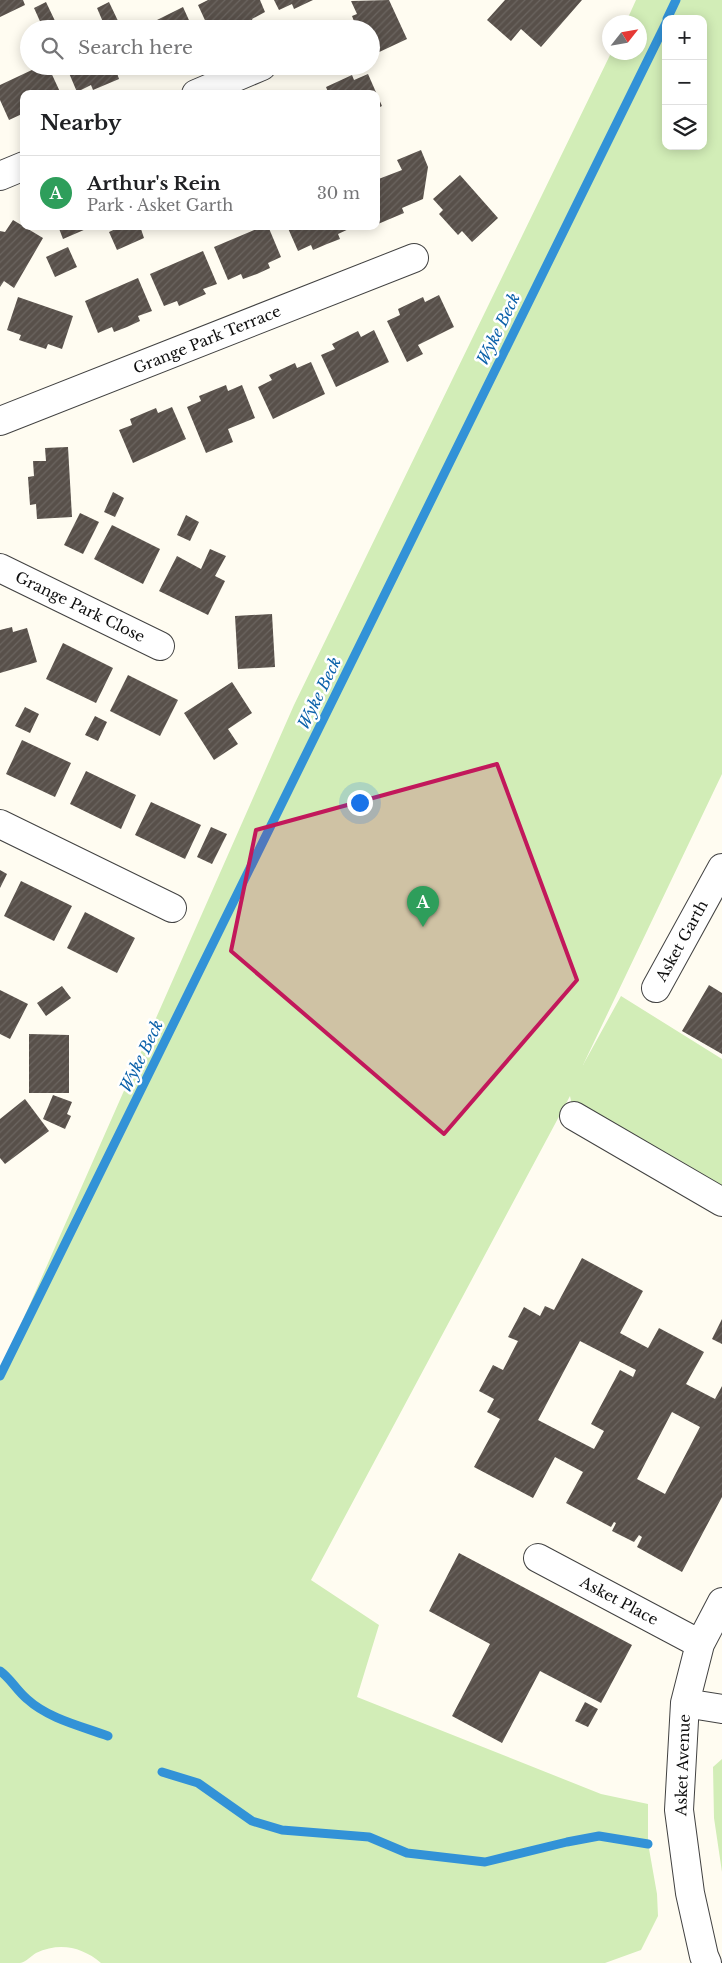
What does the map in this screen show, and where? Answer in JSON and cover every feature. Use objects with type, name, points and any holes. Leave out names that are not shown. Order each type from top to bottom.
[{"type":"street","points":[[205,90],[241,75]]},
{"type":"street","points":[[0,176],[20,168]]},
{"type":"street","name":"Grange Park Terrace","points":[[0,421],[414,258]]},
{"type":"street","name":"Grange Park Close","points":[[0,568],[160,646]]},
{"type":"street","points":[[0,824],[172,908]]},
{"type":"street","name":"Asket Garth","points":[[656,988],[722,868]]},
{"type":"street","points":[[574,1116],[722,1202]]},
{"type":"street","name":"Asket Place","points":[[538,1558],[700,1644]]},
{"type":"street","name":"Asket Avenue","points":[[698,1961],[678,1810],[685,1702],[700,1644],[722,1602]]},
{"type":"street","points":[[685,1702],[722,1709]]},
{"type":"highlighted area","points":[[497,764],[577,980],[444,1134],[231,951],[256,830]]},
{"type":"green space","points":[[636,0],[722,0],[722,774],[583,1065],[621,996],[722,1059],[722,1202],[574,1116],[570,1096],[311,1580],[379,1625],[357,1697],[601,1794],[648,1804],[648,1843],[657,1894],[658,1916],[641,1950],[605,1963],[101,1963],[86,1953],[62,1947],[36,1953],[20,1963],[0,1963],[0,1372],[294,705],[608,60],[647,60],[647,15],[629,15]]},
{"type":"green space","points":[[722,1759],[722,1872],[714,1818],[713,1767]]},
{"type":"building","points":[[0,0],[23,0],[25,5],[0,17]]},
{"type":"building","points":[[208,0],[260,0],[265,12],[252,20],[205,20],[198,5]]},
{"type":"building","points":[[274,0],[313,0],[294,9],[292,4],[279,10]]},
{"type":"building","points":[[389,0],[407,39],[380,52],[380,20],[354,20],[352,16],[357,14],[351,1]]},
{"type":"building","points":[[505,0],[582,0],[541,47],[521,29],[511,41],[487,20]]},
{"type":"building","points":[[46,2],[55,20],[39,20],[34,8]]},
{"type":"building","points":[[109,2],[118,20],[102,20],[97,8]]},
{"type":"building","points":[[183,7],[189,20],[157,20]]},
{"type":"building","points":[[21,75],[52,75],[59,90],[20,90],[20,115],[9,120],[0,100],[0,85]]},
{"type":"building","points":[[70,75],[118,75],[119,79],[93,90],[91,85],[81,90],[76,90]]},
{"type":"building","points":[[352,75],[354,80],[368,75],[375,90],[327,90],[326,87]]},
{"type":"building","points":[[421,150],[428,167],[423,199],[402,208],[404,213],[380,223],[380,178],[402,170],[397,160]]},
{"type":"building","points":[[460,175],[498,218],[472,242],[462,231],[458,235],[439,214],[443,210],[433,199]]},
{"type":"building","points":[[13,220],[20,224],[20,230],[30,230],[43,238],[14,288],[4,281],[0,287],[0,231],[5,232]]},
{"type":"building","points":[[60,230],[84,230],[63,239]]},
{"type":"building","points":[[113,230],[141,230],[144,238],[117,250],[109,232]]},
{"type":"building","points":[[254,230],[270,230],[281,257],[268,263],[270,268],[257,274],[243,279],[241,274],[228,280],[214,247]]},
{"type":"building","points":[[289,230],[347,230],[338,234],[340,239],[313,250],[311,245],[298,251]]},
{"type":"building","points":[[68,247],[77,267],[55,277],[46,257]]},
{"type":"building","points":[[203,251],[217,284],[203,289],[206,294],[179,306],[177,301],[164,306],[150,274]]},
{"type":"building","points":[[138,278],[152,311],[138,316],[140,321],[127,327],[114,332],[112,327],[98,333],[85,301]]},
{"type":"building","points":[[439,295],[454,327],[418,345],[423,354],[407,362],[387,321],[400,315],[398,309],[423,297],[425,302]]},
{"type":"building","points":[[18,297],[73,316],[62,349],[48,344],[46,349],[19,340],[21,335],[7,330]]},
{"type":"building","points":[[374,330],[389,362],[336,387],[321,355],[335,349],[332,344],[358,331],[361,337]]},
{"type":"building","points":[[311,362],[325,394],[273,419],[258,387],[272,380],[269,375],[295,363],[297,368]]},
{"type":"building","points":[[226,385],[228,391],[242,385],[255,418],[228,429],[233,442],[206,453],[187,407],[201,401],[199,396]]},
{"type":"building","points":[[172,407],[186,439],[133,463],[119,430],[132,425],[130,419],[156,408],[158,413]]},
{"type":"building","points":[[68,447],[72,517],[37,519],[36,504],[30,505],[28,477],[34,476],[33,461],[46,461],[45,448]]},
{"type":"building","points":[[113,492],[124,498],[115,517],[104,512]]},
{"type":"building","points":[[80,513],[99,522],[83,554],[64,545]]},
{"type":"building","points":[[186,515],[199,522],[190,541],[177,535]]},
{"type":"building","points":[[112,525],[160,549],[143,584],[94,559]]},
{"type":"building","points":[[210,549],[226,556],[215,576],[225,581],[208,615],[159,591],[177,556],[201,569]]},
{"type":"building","points":[[272,614],[275,667],[238,669],[235,616]]},
{"type":"building","points":[[12,627],[13,632],[27,628],[37,662],[0,673],[0,630]]},
{"type":"building","points":[[63,643],[113,668],[96,703],[46,679]]},
{"type":"building","points":[[128,675],[178,700],[160,736],[110,711]]},
{"type":"building","points":[[232,682],[252,713],[228,729],[238,744],[214,760],[184,713]]},
{"type":"building","points":[[25,707],[39,714],[30,733],[15,726]]},
{"type":"building","points":[[95,716],[107,722],[98,741],[85,735]]},
{"type":"building","points":[[22,740],[71,763],[55,797],[6,774]]},
{"type":"building","points":[[86,771],[136,795],[121,829],[70,804]]},
{"type":"building","points":[[151,802],[201,825],[185,859],[135,835]]},
{"type":"building","points":[[211,827],[227,834],[212,864],[197,857]]},
{"type":"building","points":[[0,870],[7,874],[0,888]]},
{"type":"building","points":[[21,881],[72,906],[54,941],[4,916]]},
{"type":"building","points":[[85,912],[135,938],[117,973],[67,948]]},
{"type":"building","points":[[709,985],[722,993],[722,1054],[682,1031]]},
{"type":"building","points":[[62,986],[71,998],[46,1016],[37,1003]]},
{"type":"building","points":[[0,990],[28,1004],[10,1039],[0,1034]]},
{"type":"building","points":[[29,1034],[69,1035],[69,1093],[29,1093]]},
{"type":"building","points":[[53,1095],[72,1102],[67,1114],[71,1116],[65,1129],[43,1119]]},
{"type":"building","points":[[25,1099],[49,1131],[5,1164],[0,1158],[0,1119]]},
{"type":"building","points":[[582,1258],[643,1291],[620,1333],[648,1348],[659,1328],[704,1352],[686,1384],[715,1399],[722,1386],[722,1497],[682,1572],[637,1547],[642,1537],[639,1535],[634,1542],[612,1531],[616,1523],[614,1522],[611,1527],[566,1503],[583,1472],[555,1457],[533,1498],[474,1467],[500,1419],[487,1412],[494,1399],[479,1391],[493,1365],[503,1370],[518,1341],[508,1337],[524,1307],[540,1316],[545,1306],[554,1310]],"holes":[[[580,1341],[636,1370],[633,1377],[620,1370],[591,1424],[604,1431],[594,1449],[538,1420]],[[672,1412],[700,1427],[665,1494],[637,1479]]]},
{"type":"building","points":[[722,1319],[722,1344],[712,1339]]},
{"type":"building","points":[[459,1553],[632,1645],[601,1703],[540,1671],[502,1743],[452,1716],[490,1644],[429,1611]]},
{"type":"building","points":[[585,1702],[598,1709],[588,1727],[575,1721]]},
{"type":"waterway","name":"Wyke Beck","points":[[669,15],[676,0]]},
{"type":"waterway","name":"Wyke Beck","points":[[0,1376],[662,31]]},
{"type":"waterway","points":[[0,1671],[23,1696],[45,1712],[108,1736]]},
{"type":"waterway","points":[[162,1772],[198,1783],[252,1821],[282,1830],[369,1837],[407,1853],[485,1862],[599,1836],[648,1844]]},
{"type":"place","name":"Arthur's Rein","points":[[423,927]]}]
